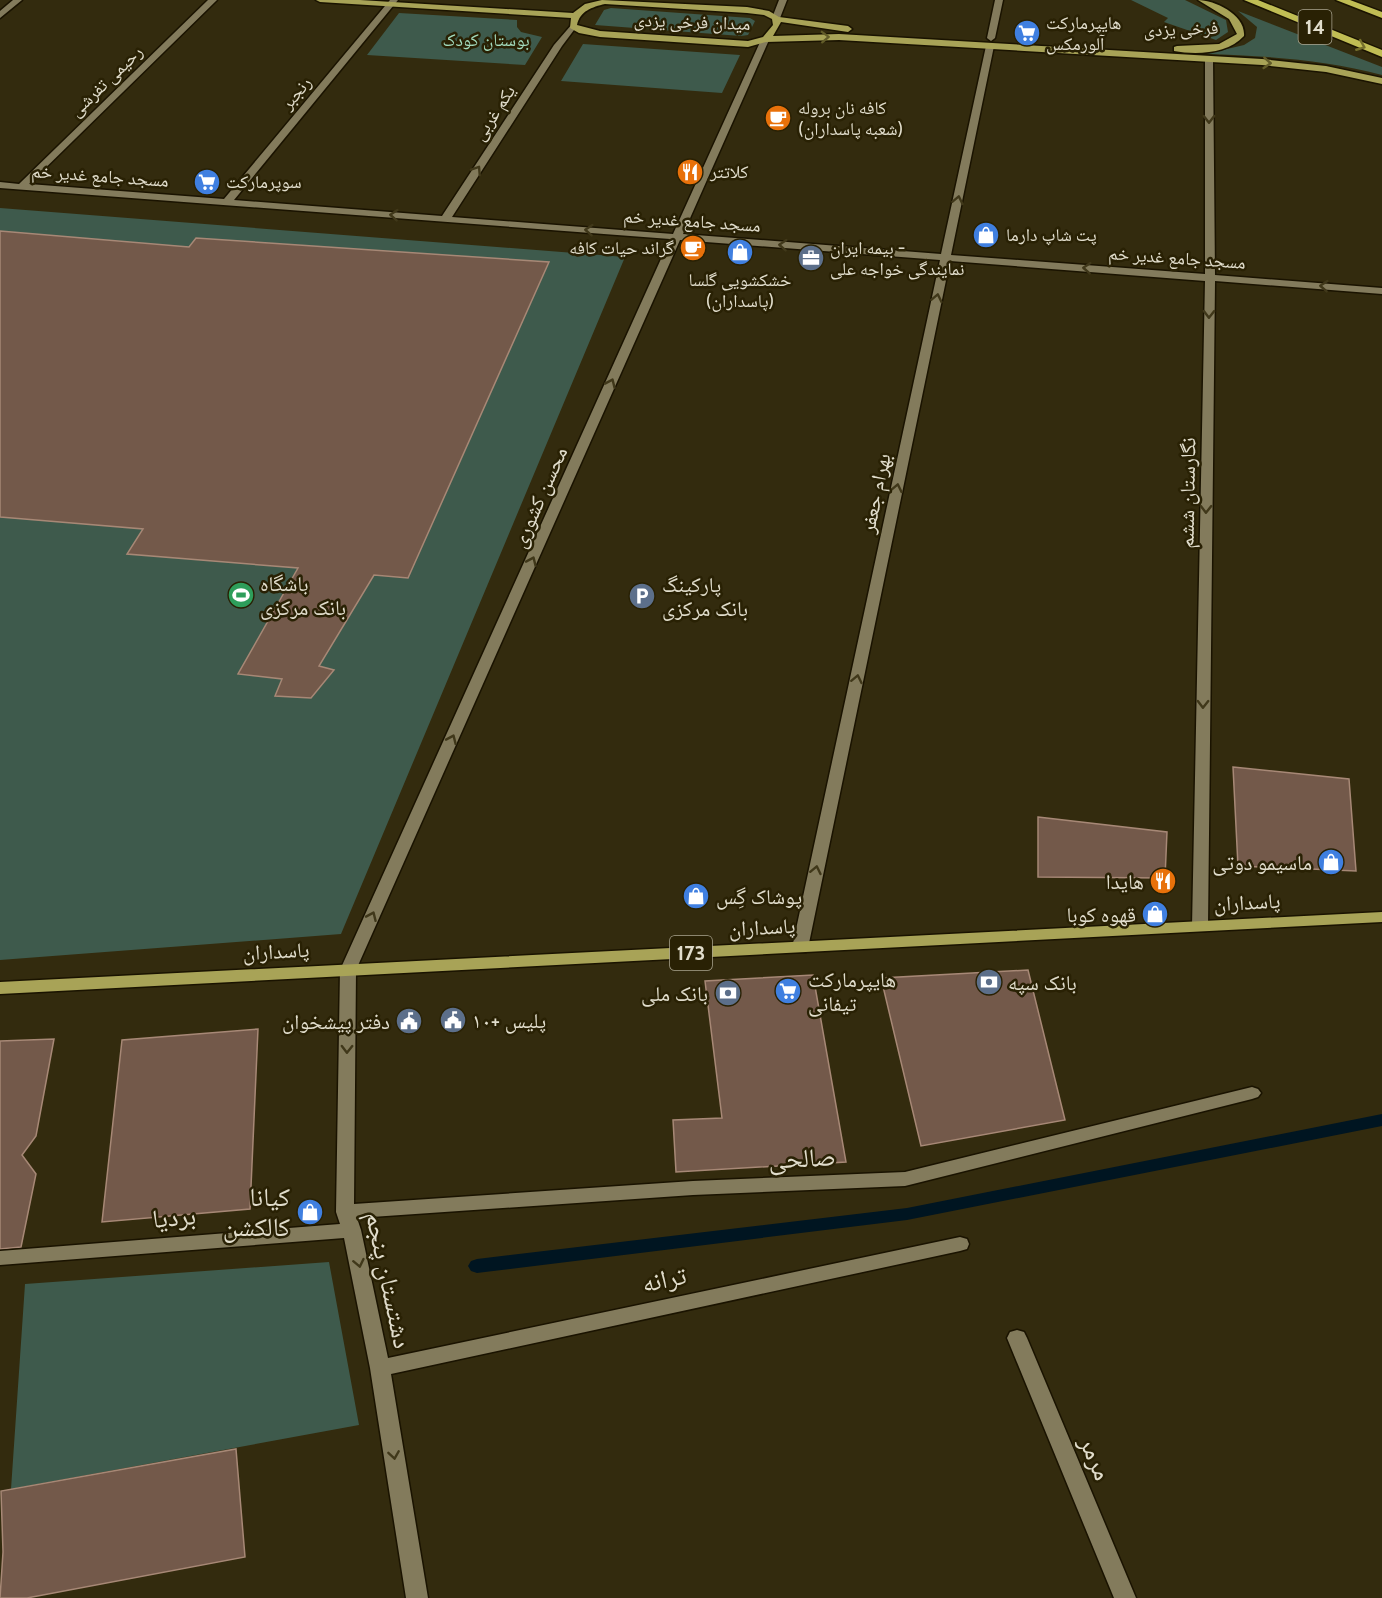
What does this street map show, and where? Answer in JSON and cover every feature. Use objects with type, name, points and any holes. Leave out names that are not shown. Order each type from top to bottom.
[{"type":"highway","name":"14","points":[[1249,0],[1382,54]]},
{"type":"highway","name":"14","points":[[1341,0],[1382,15]]},
{"type":"main road","points":[[320,0],[392,2],[576,16],[573,26]]},
{"type":"main road","name":"فرخی یزدی","points":[[766,40],[839,37],[1182,49],[1224,45],[1239,38],[1240,27],[1235,19],[1202,0]]},
{"type":"main road","name":"میدان فرخی یزدی","points":[[573,26],[582,31],[600,34],[748,44],[766,40],[773,33],[776,19],[766,13],[747,10],[622,2],[589,2],[576,16]]},
{"type":"main road","name":"فرخی یزدی","points":[[776,19],[841,28],[990,42],[1286,64],[1326,69],[1382,81]]},
{"type":"main road","name":"پاسداران","points":[[0,988],[1382,917]]},
{"type":"street","points":[[0,15],[18,0]]},
{"type":"street","name":"رحیمی تفرشی","points":[[22,186],[213,0]]},
{"type":"street","points":[[776,19],[783,0]]},
{"type":"street","name":"بهرام جعفر","points":[[800,948],[999,0]]},
{"type":"street","name":"رنجبر","points":[[227,202],[392,2]]},
{"type":"street","name":"یکم غربی","points":[[445,219],[558,45],[573,26]]},
{"type":"street","name":"محسن کشوری","points":[[348,970],[766,40]]},
{"type":"street","name":"نگارستان ششم","points":[[1200,927],[1210,277],[1209,60]]},
{"type":"street","name":"مسجد جامع غدیر خم","points":[[0,185],[1382,291]]},
{"type":"street","name":"دشتستان پنجم","points":[[348,970],[348,1221],[380,1368],[417,1598]]},
{"type":"street","name":"صالحی","points":[[348,1221],[693,1188],[905,1179],[1252,1093]]},
{"type":"street","name":"بردیا","points":[[0,1258],[348,1221]]},
{"type":"street","name":"ترانه","points":[[380,1368],[960,1244]]},
{"type":"street","name":"مرمر","points":[[1017,1338],[1125,1598]]},
{"type":"green space","points":[[1131,0],[1185,0],[1226,20],[1228,32],[1216,40],[1164,22],[1168,18]]},
{"type":"green space","points":[[611,8],[750,18],[755,21],[748,35],[741,36],[595,25],[604,10]]},
{"type":"green space","points":[[1238,11],[1382,67],[1382,75],[1316,62],[1206,54],[1244,45],[1255,38],[1257,27]]},
{"type":"green space","name":"بوستان کودک","points":[[399,13],[517,20],[517,27],[521,32],[542,37],[525,65],[367,55]]},
{"type":"green space","points":[[583,44],[740,55],[722,93],[561,81]]},
{"type":"green space","name":"باشگاه بانک مرکزی","points":[[0,208],[625,257],[341,934],[0,960]]},
{"type":"green space","points":[[329,1262],[359,1425],[11,1489],[25,1284]]},
{"type":"building","points":[[0,231],[189,247],[196,238],[549,262],[408,578],[374,575],[319,666],[334,670],[311,698],[275,696],[282,679],[238,674],[298,568],[127,554],[143,529],[0,517]]},
{"type":"building","points":[[1233,767],[1349,779],[1356,871],[1238,866]]},
{"type":"building","points":[[1038,817],[1167,832],[1165,878],[1038,877]]},
{"type":"building","points":[[1028,970],[1065,1120],[921,1146],[881,978]]},
{"type":"building","points":[[813,975],[846,1162],[676,1172],[673,1120],[722,1118],[705,981]]},
{"type":"building","points":[[258,1029],[250,1209],[102,1222],[122,1040]]},
{"type":"building","points":[[54,1039],[36,1136],[22,1155],[36,1174],[21,1247],[0,1249],[0,1041]]},
{"type":"building","points":[[236,1449],[245,1557],[27,1598],[0,1598],[3,1552],[1,1491]]},
{"type":"waterway","points":[[477,1266],[907,1214],[1382,1120]]},
{"type":"place","name":"هایپرمارکت آلورمکس","points":[[1027,33]]},
{"type":"place","name":"کافه نان بروله (شعبه پاسداران)","points":[[778,118]]},
{"type":"place","name":"کلاتتر","points":[[690,172]]},
{"type":"place","name":"سوپرمارکت","points":[[207,182]]},
{"type":"place","name":"پت شاپ دارما","points":[[986,235]]},
{"type":"place","name":"گراند حیات کافه","points":[[693,248]]},
{"type":"place","name":"خشکشویی گلسا (پاسداران)","points":[[740,252]]},
{"type":"place","name":"بیمه ایران - نمایندگی خواجه علی","points":[[811,258]]},
{"type":"place","name":"باشگاه بانک مرکزی","points":[[241,595]]},
{"type":"place","name":"پارکینگ بانک مرکزی","points":[[642,596]]},
{"type":"place","name":"ماسیمو دوتی","points":[[1331,862]]},
{"type":"place","name":"هایدا","points":[[1163,881]]},
{"type":"place","name":"پوشاک گِس","points":[[696,896]]},
{"type":"place","name":"قهوه کوبا","points":[[1155,914]]},
{"type":"place","name":"بانک سپه","points":[[989,982]]},
{"type":"place","name":"هایپرمارکت تیفانی","points":[[788,991]]},
{"type":"place","name":"بانک ملی","points":[[728,993]]},
{"type":"place","name":"پلیس +۱۰","points":[[453,1020]]},
{"type":"place","name":"دفتر پیشخوان","points":[[409,1021]]},
{"type":"place","name":"کیانا کالکشن","points":[[310,1212]]}]
